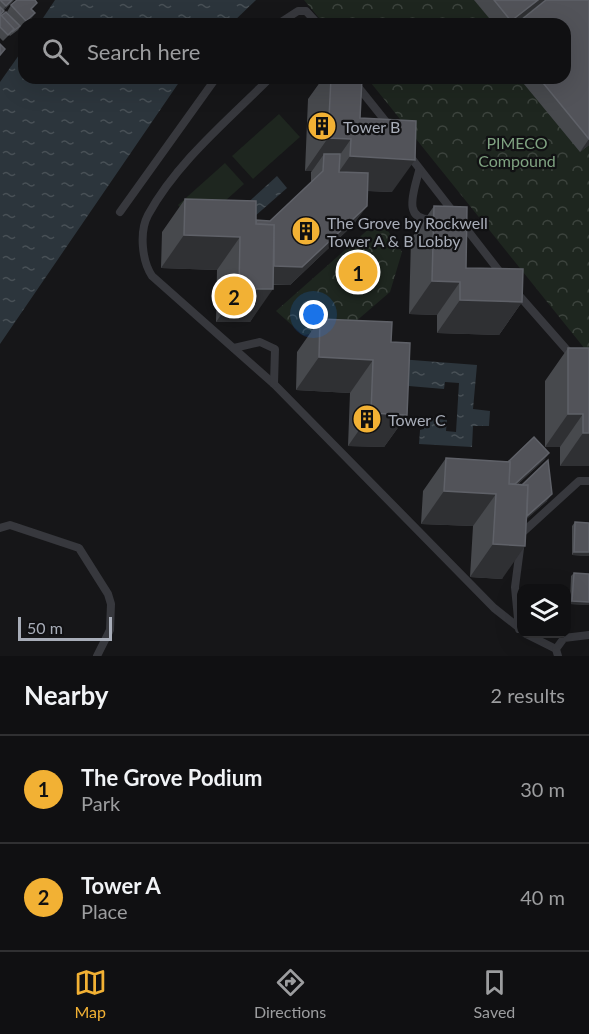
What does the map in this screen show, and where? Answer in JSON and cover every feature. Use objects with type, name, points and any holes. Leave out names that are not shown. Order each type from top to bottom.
[{"type":"lane","points":[[287,18],[298,10],[306,10],[313,18]]},
{"type":"lane","points":[[120,212],[212,84]]},
{"type":"lane","points":[[264,84],[197,148],[147,217],[143,249],[145,265],[152,276],[274,384],[494,608],[517,627]]},
{"type":"lane","points":[[356,84],[396,135]]},
{"type":"lane","points":[[402,144],[419,171],[456,217],[540,321],[582,367]]},
{"type":"lane","points":[[419,171],[411,204],[414,214],[423,220],[456,217]]},
{"type":"lane","points":[[234,348],[260,342],[275,349],[274,384]]},
{"type":"lane","points":[[517,600],[515,587],[522,533],[579,481],[589,481]]},
{"type":"lane","points":[[0,528],[10,525],[79,548],[108,594],[111,604],[110,630],[97,656]]},
{"type":"lane","points":[[534,638],[557,652],[564,638],[589,635]]},
{"type":"green space","name":"PIMECO Compound","points":[[304,0],[589,0],[589,354],[372,84],[571,84],[571,18],[319,18]]},
{"type":"green space","points":[[279,114],[300,137],[253,179],[232,156]]},
{"type":"green space","points":[[225,163],[244,184],[197,226],[178,205]]},
{"type":"green space","points":[[380,219],[402,252],[390,292],[347,329],[303,335],[276,311]]},
{"type":"water","points":[[55,0],[256,0],[237,18],[43,18]]},
{"type":"water","points":[[18,56],[18,84],[178,84],[0,344],[0,82]]},
{"type":"water","points":[[277,176],[287,188],[253,218],[243,207]]},
{"type":"water","points":[[399,359],[477,365],[473,409],[490,411],[489,426],[473,426],[472,447],[419,444],[420,430],[424,429],[425,418],[447,420],[446,431],[456,432],[459,383],[445,382],[444,389],[397,385]]},
{"type":"building","points":[[0,0],[12,0],[6,6]]},
{"type":"building","points":[[17,0],[35,0],[37,3],[31,9],[35,13],[29,18],[23,18],[11,5]]},
{"type":"building","points":[[494,0],[538,0],[515,18],[509,18]]},
{"type":"building","points":[[546,0],[589,0],[589,139],[544,84],[571,84],[571,18],[524,18]]},
{"type":"building","points":[[6,12],[18,24],[18,28],[12,32],[14,29],[1,16]]},
{"type":"building","points":[[0,14],[14,29],[8,35],[0,27]]},
{"type":"building","points":[[0,44],[5,49],[0,55]]},
{"type":"building","points":[[331,84],[362,84],[360,118],[416,121],[415,160],[350,156],[351,139],[328,138]]},
{"type":"building","name":"The Grove by Rockwell Tower A & B Lobby","points":[[324,154],[340,154],[339,172],[368,173],[367,206],[302,267],[274,266],[274,225],[256,224],[256,220],[270,221],[323,171]]},
{"type":"building","points":[[185,199],[256,201],[256,224],[274,225],[273,289],[239,289],[240,237],[184,235]]},
{"type":"building","points":[[434,206],[467,207],[466,268],[523,269],[522,302],[460,300],[460,282],[432,281]]},
{"type":"building","points":[[320,319],[392,322],[391,342],[410,343],[407,415],[371,413],[373,360],[319,357]]},
{"type":"building","points":[[568,348],[589,348],[589,433],[583,433],[583,414],[568,414]]},
{"type":"building","points":[[534,437],[549,453],[515,484],[509,484],[510,462],[508,462]]},
{"type":"building","points":[[446,458],[510,462],[509,484],[528,485],[525,546],[493,544],[496,494],[444,491]]},
{"type":"building","points":[[548,460],[552,494],[527,516],[528,485],[522,485]]},
{"type":"building","points":[[575,522],[589,523],[589,552],[574,552]]},
{"type":"building","points":[[574,573],[589,574],[589,602],[572,601]]},
{"type":"place","name":"Tower B","points":[[322,126]]},
{"type":"place","name":"The Grove by Rockwell Tower A & B Lobby","points":[[306,231]]},
{"type":"place","name":"The Grove Podium","points":[[358,272]]},
{"type":"place","name":"Tower A","points":[[234,296]]},
{"type":"place","name":"Tower C","points":[[367,419]]}]
